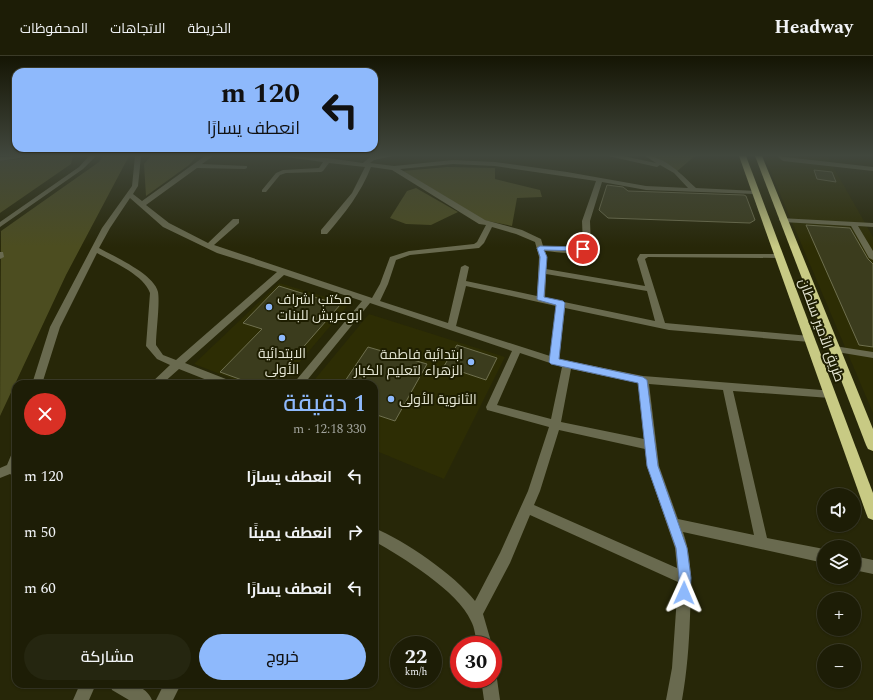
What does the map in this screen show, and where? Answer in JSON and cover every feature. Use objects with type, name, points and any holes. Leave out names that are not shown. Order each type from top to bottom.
[{"type":"highway","name":"طريق الأمير سلطان","points":[[752,186],[810,339],[873,513]]},
{"type":"highway","name":"طريق الأمير سلطان","points":[[770,186],[834,349],[869,427],[873,445]]},
{"type":"street","points":[[0,218],[47,186]]},
{"type":"street","points":[[0,225],[55,186]]},
{"type":"street","points":[[38,380],[55,327],[106,228],[135,186]]},
{"type":"street","points":[[142,204],[168,186]]},
{"type":"street","points":[[264,191],[268,186]]},
{"type":"street","points":[[324,232],[354,199],[361,186]]},
{"type":"street","points":[[423,186],[482,222],[519,232],[538,241],[543,257],[540,299]]},
{"type":"street","points":[[540,248],[575,250],[583,249],[587,246],[586,221],[597,186]]},
{"type":"street","points":[[635,186],[646,188],[754,192]]},
{"type":"street","points":[[690,186],[694,190]]},
{"type":"street","points":[[129,194],[166,225],[220,251],[554,362],[643,380],[830,394]]},
{"type":"street","points":[[783,220],[873,225]]},
{"type":"street","points":[[209,246],[236,221]]},
{"type":"street","points":[[302,380],[384,284],[393,259],[409,253],[476,246],[480,243],[490,224]]},
{"type":"street","points":[[853,224],[873,258]]},
{"type":"street","points":[[95,249],[130,269],[151,284],[154,293],[151,346],[160,357],[176,365],[216,380]]},
{"type":"street","points":[[661,326],[641,259],[643,256],[648,254],[779,256]]},
{"type":"street","points":[[451,328],[463,283],[465,267]]},
{"type":"street","points":[[542,271],[650,289]]},
{"type":"street","points":[[159,380],[281,272]]},
{"type":"street","points":[[463,283],[561,303],[661,326],[810,339]]},
{"type":"street","points":[[554,362],[561,303]]},
{"type":"street","points":[[834,349],[873,355]]},
{"type":"street","points":[[517,350],[491,406],[555,425],[650,445]]},
{"type":"street","points":[[475,614],[505,558],[534,492],[555,425],[567,365]]},
{"type":"street","points":[[643,380],[652,466],[682,548],[685,578],[680,668],[674,700]]},
{"type":"street","points":[[727,387],[762,543]]},
{"type":"street","points":[[0,473],[12,470]]},
{"type":"street","points":[[527,508],[685,578]]},
{"type":"street","points":[[673,524],[817,555]]},
{"type":"street","points":[[378,536],[392,544],[444,581],[464,598],[475,614],[482,636]]},
{"type":"street","points":[[861,564],[873,567]]},
{"type":"street","points":[[81,700],[86,688]]},
{"type":"street","points":[[124,688],[144,700]]},
{"type":"street","points":[[164,700],[170,688]]},
{"type":"street","points":[[490,688],[492,700]]},
{"type":"shaded area","points":[[0,186],[39,186],[0,213]]},
{"type":"shaded area","points":[[65,186],[113,186],[66,275],[17,380],[12,380],[12,390],[0,416],[1,231]]},
{"type":"shaded area","points":[[145,186],[160,186],[146,196]]},
{"type":"shaded area","points":[[427,186],[524,186],[540,190],[542,197],[517,198],[512,226],[483,220]]},
{"type":"shaded area","points":[[777,186],[844,186],[873,237],[873,413]]},
{"type":"shaded area","points":[[416,188],[458,212],[431,225],[406,224],[390,218],[407,191]]},
{"type":"shaded area","points":[[279,283],[349,304],[284,380],[236,380],[194,364]]},
{"type":"shaded area","points":[[369,314],[505,357],[444,479],[378,452],[378,380],[314,380]]},
{"type":"building","points":[[607,186],[615,186],[623,187],[628,191],[744,195],[746,196],[755,220],[750,223],[608,218],[599,210]]},
{"type":"building","points":[[806,225],[850,228],[868,259],[873,264],[873,347],[859,345]]},
{"type":"building","name":"الابتدائية الأولى","points":[[279,286],[340,305],[274,380],[242,380],[220,372],[262,329],[243,323]]},
{"type":"building","name":"ابتدائية فاطمة الزهراء لتعليم الكبار","points":[[457,345],[497,358],[486,380],[444,366]]},
{"type":"building","name":"الثانوية الأولى","points":[[368,347],[427,364],[395,421],[378,415],[378,380],[346,380]]},
{"type":"place","name":"مكتب اشراف ابوعريش للبنات","points":[[269,307]]},
{"type":"place","name":"الابتدائية الأولى","points":[[282,338]]},
{"type":"place","name":"ابتدائية فاطمة الزهراء لتعليم الكبار","points":[[471,362]]},
{"type":"place","name":"الثانوية الأولى","points":[[391,399]]},
{"type":"route","points":[[583,249],[540,248],[543,257],[540,299],[561,303],[554,362],[643,380],[652,466],[682,548],[685,578],[684,593]]}]
